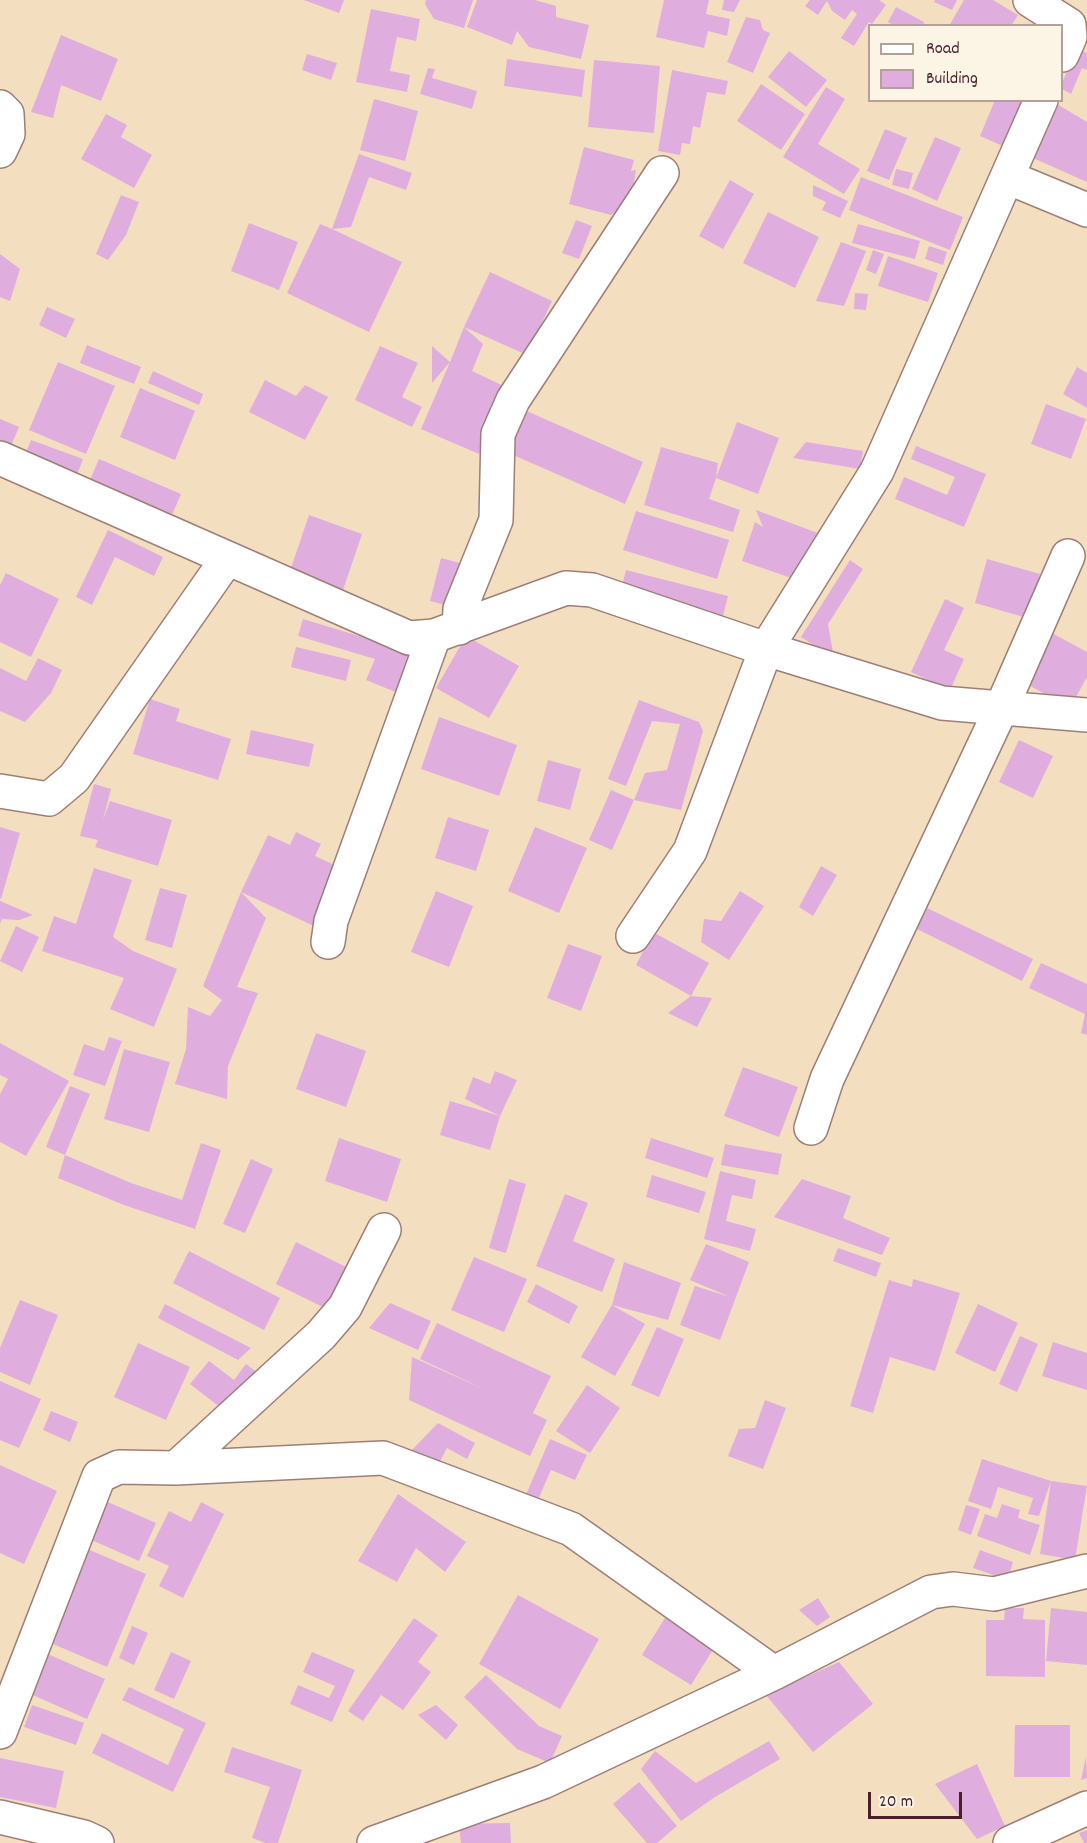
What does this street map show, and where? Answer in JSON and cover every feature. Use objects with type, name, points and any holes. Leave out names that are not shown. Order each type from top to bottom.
[{"type":"street","points":[[1030,0],[1069,26],[1070,37],[1063,53]]},
{"type":"street","points":[[633,936],[690,851],[766,649],[877,471],[1040,102]]},
{"type":"street","points":[[0,107],[7,114],[8,134],[0,151]]},
{"type":"street","points":[[328,942],[331,921],[446,632],[460,609],[496,520],[498,434],[513,400],[662,173]]},
{"type":"street","points":[[1007,177],[1087,210]]},
{"type":"street","points":[[0,458],[409,638],[446,632],[566,588],[592,590],[766,649],[942,703],[1087,715]]},
{"type":"street","points":[[811,1128],[827,1079],[1001,709],[1068,556]]},
{"type":"street","points":[[0,791],[48,798],[74,778],[227,559]]},
{"type":"street","points":[[176,1468],[321,1335],[345,1307],[384,1230]]},
{"type":"street","points":[[0,1732],[99,1476],[119,1467],[176,1468],[383,1458],[571,1529],[774,1673]]},
{"type":"street","points":[[374,1843],[543,1782],[774,1673],[931,1592],[953,1589],[994,1594],[1087,1571]]},
{"type":"street","points":[[1036,1839],[1087,1808]]},
{"type":"street","points":[[0,1816],[65,1832],[98,1843]]},
{"type":"building","points":[[304,0],[344,0],[339,13]]},
{"type":"building","points":[[426,0],[473,0],[464,28],[434,19],[425,4]]},
{"type":"building","points":[[477,0],[535,0],[556,6],[556,17],[589,25],[581,59],[529,47],[517,31],[512,45],[467,27]]},
{"type":"building","points":[[664,0],[709,0],[706,14],[730,19],[727,36],[708,31],[704,48],[656,37]]},
{"type":"building","points":[[724,0],[740,0],[734,12],[722,10]]},
{"type":"building","points":[[810,0],[879,0],[886,5],[872,24],[869,22],[854,46],[841,38],[857,14],[852,10],[845,20],[832,11],[827,1],[818,15],[805,6]]},
{"type":"building","points":[[935,0],[957,0],[952,10],[934,2]]},
{"type":"building","points":[[964,0],[993,0],[1018,15],[1012,24],[950,24]]},
{"type":"building","points":[[896,7],[924,22],[924,24],[892,24],[888,22]]},
{"type":"building","points":[[371,9],[420,19],[416,41],[397,37],[390,71],[410,75],[407,92],[356,82]]},
{"type":"building","points":[[746,17],[760,20],[763,30],[770,33],[753,73],[727,62]]},
{"type":"building","points":[[61,35],[118,59],[101,101],[61,85],[53,118],[31,112]]},
{"type":"building","points":[[1077,48],[1087,53],[1087,70],[1082,68],[1071,94],[1063,90],[1063,81]]},
{"type":"building","points":[[789,51],[827,80],[806,107],[768,77]]},
{"type":"building","points":[[307,54],[337,63],[331,80],[302,70]]},
{"type":"building","points":[[507,59],[585,70],[582,97],[504,86]]},
{"type":"building","points":[[594,60],[660,66],[654,133],[588,127]]},
{"type":"building","points":[[428,68],[435,69],[432,78],[477,91],[472,109],[420,94]]},
{"type":"building","points":[[672,70],[728,81],[725,95],[707,92],[700,128],[693,126],[690,144],[682,143],[680,155],[658,151]]},
{"type":"building","points":[[761,84],[805,114],[781,150],[737,121]]},
{"type":"building","points":[[826,87],[845,99],[818,144],[860,169],[844,194],[783,157]]},
{"type":"building","points":[[374,99],[418,111],[405,161],[360,150]]},
{"type":"building","points":[[994,102],[1021,102],[1003,146],[980,136]]},
{"type":"building","points":[[1049,102],[1053,102],[1087,122],[1087,182],[1024,154]]},
{"type":"building","points":[[106,114],[127,125],[121,137],[152,155],[134,188],[81,159]]},
{"type":"building","points":[[885,129],[907,138],[889,180],[867,171]]},
{"type":"building","points":[[935,137],[961,148],[937,201],[912,189]]},
{"type":"building","points":[[584,147],[634,160],[631,171],[636,170],[631,201],[611,215],[569,204]]},
{"type":"building","points":[[359,154],[412,173],[406,190],[369,177],[351,227],[332,229]]},
{"type":"building","points":[[896,169],[913,173],[909,189],[892,185]]},
{"type":"building","points":[[861,177],[963,217],[950,250],[849,210]]},
{"type":"building","points":[[730,180],[754,194],[723,249],[699,236]]},
{"type":"building","points":[[813,185],[848,201],[840,218],[822,210],[826,202],[813,196]]},
{"type":"building","points":[[121,195],[139,202],[126,235],[108,260],[96,254]]},
{"type":"building","points":[[768,212],[819,237],[795,288],[743,263]]},
{"type":"building","points":[[576,220],[592,226],[579,259],[562,253]]},
{"type":"building","points":[[249,223],[298,242],[279,290],[231,271]]},
{"type":"building","points":[[320,224],[402,262],[369,332],[287,293]]},
{"type":"building","points":[[858,224],[920,241],[915,259],[852,243]]},
{"type":"building","points":[[841,242],[866,251],[844,306],[816,301]]},
{"type":"building","points":[[929,246],[947,252],[943,265],[925,259]]},
{"type":"building","points":[[873,250],[884,254],[876,274],[866,270]]},
{"type":"building","points":[[0,254],[20,269],[10,301],[0,297]]},
{"type":"building","points":[[888,256],[938,273],[928,302],[878,286]]},
{"type":"building","points":[[490,272],[552,301],[527,355],[464,327]]},
{"type":"building","points":[[855,293],[868,294],[866,310],[854,309]]},
{"type":"building","points":[[47,307],[75,319],[66,338],[39,325]]},
{"type":"building","points":[[464,327],[483,344],[472,371],[508,388],[479,454],[421,429]]},
{"type":"building","points":[[87,345],[141,367],[134,384],[80,363]]},
{"type":"building","points":[[380,346],[418,363],[402,397],[422,407],[412,427],[355,400]]},
{"type":"building","points":[[432,346],[450,362],[432,383]]},
{"type":"building","points":[[58,362],[115,386],[86,454],[29,430]]},
{"type":"building","points":[[1077,367],[1087,373],[1087,408],[1063,394]]},
{"type":"building","points":[[153,371],[203,394],[199,405],[148,383]]},
{"type":"building","points":[[265,380],[296,396],[305,385],[328,397],[305,440],[249,412]]},
{"type":"building","points":[[140,388],[195,411],[175,460],[120,437]]},
{"type":"building","points":[[1046,404],[1086,419],[1071,459],[1031,444]]},
{"type":"building","points":[[522,409],[643,462],[625,504],[504,451]]},
{"type":"building","points":[[0,419],[19,427],[11,446],[0,441]]},
{"type":"building","points":[[737,422],[779,438],[758,494],[716,478]]},
{"type":"building","points":[[31,440],[83,459],[77,475],[25,455]]},
{"type":"building","points":[[806,442],[863,451],[860,469],[793,458]]},
{"type":"building","points":[[916,446],[986,474],[964,527],[895,499],[904,477],[947,495],[955,477],[911,459]]},
{"type":"building","points":[[661,447],[718,463],[709,499],[740,510],[733,532],[644,505]]},
{"type":"building","points":[[99,459],[181,494],[172,515],[90,480]]},
{"type":"building","points":[[756,510],[823,535],[800,581],[742,561],[755,522],[763,527]]},
{"type":"building","points":[[636,511],[729,540],[717,579],[623,550]]},
{"type":"building","points":[[309,515],[362,534],[343,590],[290,571]]},
{"type":"building","points":[[108,530],[163,557],[154,576],[115,557],[92,605],[76,597]]},
{"type":"building","points":[[441,558],[471,566],[460,609],[430,601]]},
{"type":"building","points":[[987,559],[1040,574],[1027,618],[975,603]]},
{"type":"building","points":[[850,560],[863,569],[828,624],[834,658],[801,637]]},
{"type":"building","points":[[626,570],[728,596],[722,620],[620,594]]},
{"type":"building","points":[[6,573],[59,599],[31,657],[0,642],[0,585]]},
{"type":"building","points":[[945,599],[964,608],[944,650],[964,659],[950,690],[911,672]]},
{"type":"building","points":[[303,619],[382,643],[414,656],[398,693],[366,680],[375,659],[298,636]]},
{"type":"building","points":[[1050,632],[1087,652],[1087,677],[1070,708],[1023,682]]},
{"type":"building","points":[[466,636],[519,666],[489,718],[436,688]]},
{"type":"building","points":[[296,647],[351,660],[346,681],[291,667]]},
{"type":"building","points":[[38,658],[62,670],[51,693],[25,722],[0,711],[0,668],[26,681]]},
{"type":"building","points":[[150,699],[180,709],[176,721],[231,739],[218,780],[133,754]]},
{"type":"building","points":[[639,700],[699,722],[703,731],[681,810],[634,800],[645,773],[667,770],[680,724],[652,721],[626,786],[608,779]]},
{"type":"building","points":[[439,717],[517,745],[499,796],[421,769]]},
{"type":"building","points":[[251,730],[314,744],[309,767],[246,754]]},
{"type":"building","points":[[1019,740],[1053,756],[1033,798],[999,782]]},
{"type":"building","points":[[548,760],[581,769],[570,810],[537,801]]},
{"type":"building","points":[[94,784],[111,789],[103,820],[110,801],[172,820],[158,866],[95,847],[98,840],[80,836]]},
{"type":"building","points":[[611,790],[634,800],[612,850],[589,840]]},
{"type":"building","points":[[448,817],[489,830],[476,871],[435,858]]},
{"type":"building","points":[[0,827],[20,833],[1,899],[0,898]]},
{"type":"building","points":[[535,827],[587,848],[559,913],[508,891]]},
{"type":"building","points":[[296,832],[321,844],[315,856],[343,869],[316,927],[241,892],[268,835],[290,845]]},
{"type":"building","points":[[821,866],[837,875],[813,916],[799,907]]},
{"type":"building","points":[[94,868],[132,880],[113,937],[133,951],[177,969],[154,1027],[110,1009],[124,978],[42,951],[54,916],[76,924]]},
{"type":"building","points":[[160,888],[187,895],[172,948],[145,940]]},
{"type":"building","points":[[436,891],[473,906],[449,967],[411,952]]},
{"type":"building","points":[[740,891],[764,906],[729,960],[701,942],[704,919],[721,921]]},
{"type":"building","points":[[241,892],[266,918],[237,987],[258,993],[228,1066],[227,1099],[175,1084],[186,1049],[188,1007],[210,1016],[222,1000],[203,986]]},
{"type":"building","points":[[0,901],[33,915],[19,920],[2,919],[0,924]]},
{"type":"building","points":[[927,908],[1033,959],[1022,981],[917,929]]},
{"type":"building","points":[[16,926],[39,937],[22,972],[0,961]]},
{"type":"building","points":[[653,932],[709,963],[691,996],[636,965]]},
{"type":"building","points":[[568,944],[602,956],[581,1011],[547,998]]},
{"type":"building","points":[[1041,963],[1087,984],[1087,1035],[1081,1033],[1085,1014],[1029,988]]},
{"type":"building","points":[[691,996],[712,998],[697,1027],[668,1013]]},
{"type":"building","points":[[316,1033],[366,1051],[346,1107],[296,1089]]},
{"type":"building","points":[[109,1037],[122,1041],[105,1086],[73,1075],[84,1044],[104,1051]]},
{"type":"building","points":[[0,1043],[69,1081],[26,1156],[0,1142],[0,1094],[8,1079],[0,1075]]},
{"type":"building","points":[[124,1049],[170,1062],[149,1132],[104,1119]]},
{"type":"building","points":[[743,1067],[798,1087],[779,1137],[724,1116]]},
{"type":"building","points":[[495,1071],[517,1080],[500,1116],[465,1099],[473,1077],[490,1084]]},
{"type":"building","points":[[70,1086],[90,1094],[65,1155],[46,1147]]},
{"type":"building","points":[[450,1101],[500,1116],[490,1150],[440,1135]]},
{"type":"building","points":[[339,1138],[401,1159],[387,1202],[325,1181]]},
{"type":"building","points":[[651,1138],[714,1158],[707,1178],[645,1158]]},
{"type":"building","points":[[201,1143],[221,1150],[195,1229],[124,1205],[58,1178],[65,1155],[131,1183],[182,1200]]},
{"type":"building","points":[[725,1144],[782,1154],[778,1175],[721,1165]]},
{"type":"building","points":[[251,1159],[273,1169],[245,1233],[223,1224]]},
{"type":"building","points":[[720,1171],[756,1180],[752,1199],[732,1195],[726,1221],[756,1229],[750,1251],[704,1239]]},
{"type":"building","points":[[652,1175],[706,1192],[699,1213],[646,1197]]},
{"type":"building","points":[[509,1179],[526,1184],[506,1253],[489,1248]]},
{"type":"building","points":[[802,1179],[851,1196],[843,1218],[890,1238],[882,1255],[774,1217]]},
{"type":"building","points":[[565,1194],[588,1203],[573,1241],[615,1259],[602,1292],[536,1266]]},
{"type":"building","points":[[296,1242],[350,1269],[329,1310],[276,1284]]},
{"type":"building","points":[[706,1244],[749,1262],[720,1340],[680,1325],[695,1286],[730,1297],[690,1280]]},
{"type":"building","points":[[838,1248],[881,1263],[876,1277],[833,1261]]},
{"type":"building","points":[[189,1251],[280,1298],[264,1330],[173,1283]]},
{"type":"building","points":[[474,1257],[527,1279],[504,1332],[451,1310]]},
{"type":"building","points":[[624,1262],[681,1283],[668,1320],[612,1305]]},
{"type":"building","points":[[913,1279],[960,1293],[935,1371],[890,1357],[873,1413],[850,1406],[889,1280],[912,1287]]},
{"type":"building","points":[[536,1284],[578,1306],[569,1324],[527,1302]]},
{"type":"building","points":[[20,1300],[58,1315],[30,1385],[0,1372],[0,1348]]},
{"type":"building","points":[[390,1303],[431,1321],[418,1350],[369,1328]]},
{"type":"building","points":[[165,1304],[251,1348],[238,1360],[158,1318]]},
{"type":"building","points":[[978,1304],[1018,1323],[995,1372],[955,1353]]},
{"type":"building","points":[[612,1305],[645,1324],[615,1376],[581,1357]]},
{"type":"building","points":[[437,1323],[551,1376],[533,1413],[547,1420],[530,1456],[409,1400],[412,1357],[486,1390],[420,1359]]},
{"type":"building","points":[[657,1327],[684,1339],[659,1397],[631,1385]]},
{"type":"building","points":[[1020,1336],[1038,1344],[1017,1392],[999,1384]]},
{"type":"building","points":[[1053,1342],[1087,1353],[1087,1390],[1042,1376]]},
{"type":"building","points":[[138,1343],[190,1367],[166,1420],[114,1397]]},
{"type":"building","points":[[209,1361],[234,1380],[246,1364],[261,1375],[230,1415],[190,1384]]},
{"type":"building","points":[[0,1381],[41,1399],[19,1448],[0,1440]]},
{"type":"building","points":[[587,1385],[620,1408],[590,1453],[556,1431]]},
{"type":"building","points":[[765,1400],[786,1408],[763,1469],[728,1456],[739,1429],[755,1428]]},
{"type":"building","points":[[51,1411],[78,1422],[70,1442],[43,1430]]},
{"type":"building","points":[[438,1423],[475,1443],[467,1459],[447,1448],[437,1467],[410,1452]]},
{"type":"building","points":[[550,1439],[587,1455],[575,1480],[551,1470],[537,1502],[525,1497]]},
{"type":"building","points":[[982,1459],[1051,1481],[1039,1516],[1028,1514],[1033,1498],[998,1487],[991,1509],[968,1501]]},
{"type":"building","points":[[0,1465],[57,1491],[24,1564],[0,1553]]},
{"type":"building","points":[[1051,1481],[1087,1486],[1075,1560],[1040,1554]]},
{"type":"building","points":[[398,1494],[466,1542],[445,1572],[416,1548],[397,1582],[358,1561]]},
{"type":"building","points":[[101,1499],[156,1523],[139,1561],[85,1537]]},
{"type":"building","points":[[201,1502],[224,1514],[183,1598],[159,1586],[169,1566],[147,1556],[169,1511],[191,1522]]},
{"type":"building","points":[[1002,1504],[1020,1510],[1018,1518],[1040,1525],[1030,1555],[977,1536],[985,1514],[997,1518]]},
{"type":"building","points":[[966,1505],[980,1509],[971,1535],[958,1530]]},
{"type":"building","points":[[85,1548],[146,1574],[107,1667],[46,1641]]},
{"type":"building","points":[[980,1550],[1013,1562],[1008,1580],[973,1568]]},
{"type":"building","points":[[518,1595],[599,1639],[560,1709],[479,1664]]},
{"type":"building","points":[[818,1598],[830,1617],[817,1626],[799,1610]]},
{"type":"building","points":[[1005,1608],[1024,1608],[1023,1619],[1045,1620],[1045,1677],[986,1676],[986,1620],[1004,1620]]},
{"type":"building","points":[[1051,1608],[1087,1612],[1087,1665],[1046,1661]]},
{"type":"building","points":[[668,1613],[717,1643],[691,1685],[642,1655]]},
{"type":"building","points":[[414,1618],[438,1635],[418,1662],[431,1672],[403,1710],[381,1695],[363,1721],[348,1711]]},
{"type":"building","points":[[132,1626],[148,1633],[134,1665],[119,1658]]},
{"type":"building","points":[[43,1652],[105,1679],[87,1719],[26,1692]]},
{"type":"building","points":[[171,1652],[191,1661],[174,1699],[154,1690]]},
{"type":"building","points":[[312,1652],[355,1670],[332,1722],[290,1704],[298,1685],[329,1698],[335,1686],[303,1672]]},
{"type":"building","points":[[839,1662],[873,1704],[813,1752],[766,1695]]},
{"type":"building","points":[[486,1675],[539,1726],[562,1736],[550,1763],[517,1749],[464,1697]]},
{"type":"building","points":[[129,1687],[206,1723],[173,1792],[92,1753],[102,1733],[168,1765],[184,1729],[122,1700]]},
{"type":"building","points":[[32,1705],[84,1723],[76,1745],[24,1727]]},
{"type":"building","points":[[436,1705],[458,1725],[446,1740],[418,1715]]},
{"type":"building","points":[[1015,1725],[1070,1725],[1070,1777],[1014,1777]]},
{"type":"building","points":[[769,1741],[780,1759],[715,1797],[681,1821],[641,1769],[655,1751],[696,1783]]},
{"type":"building","points":[[232,1747],[302,1770],[278,1843],[266,1843],[252,1838],[270,1787],[224,1772]]},
{"type":"building","points":[[1086,1757],[1087,1778],[1081,1780]]},
{"type":"building","points":[[0,1758],[64,1771],[56,1808],[0,1797]]},
{"type":"building","points":[[977,1764],[1005,1826],[977,1839],[935,1784]]},
{"type":"building","points":[[639,1782],[677,1826],[657,1843],[647,1843],[613,1804]]},
{"type":"building","points":[[510,1823],[511,1843],[461,1843],[459,1824]]},
{"type":"building","points":[[1087,1830],[1087,1843],[1084,1843],[1079,1833]]}]
